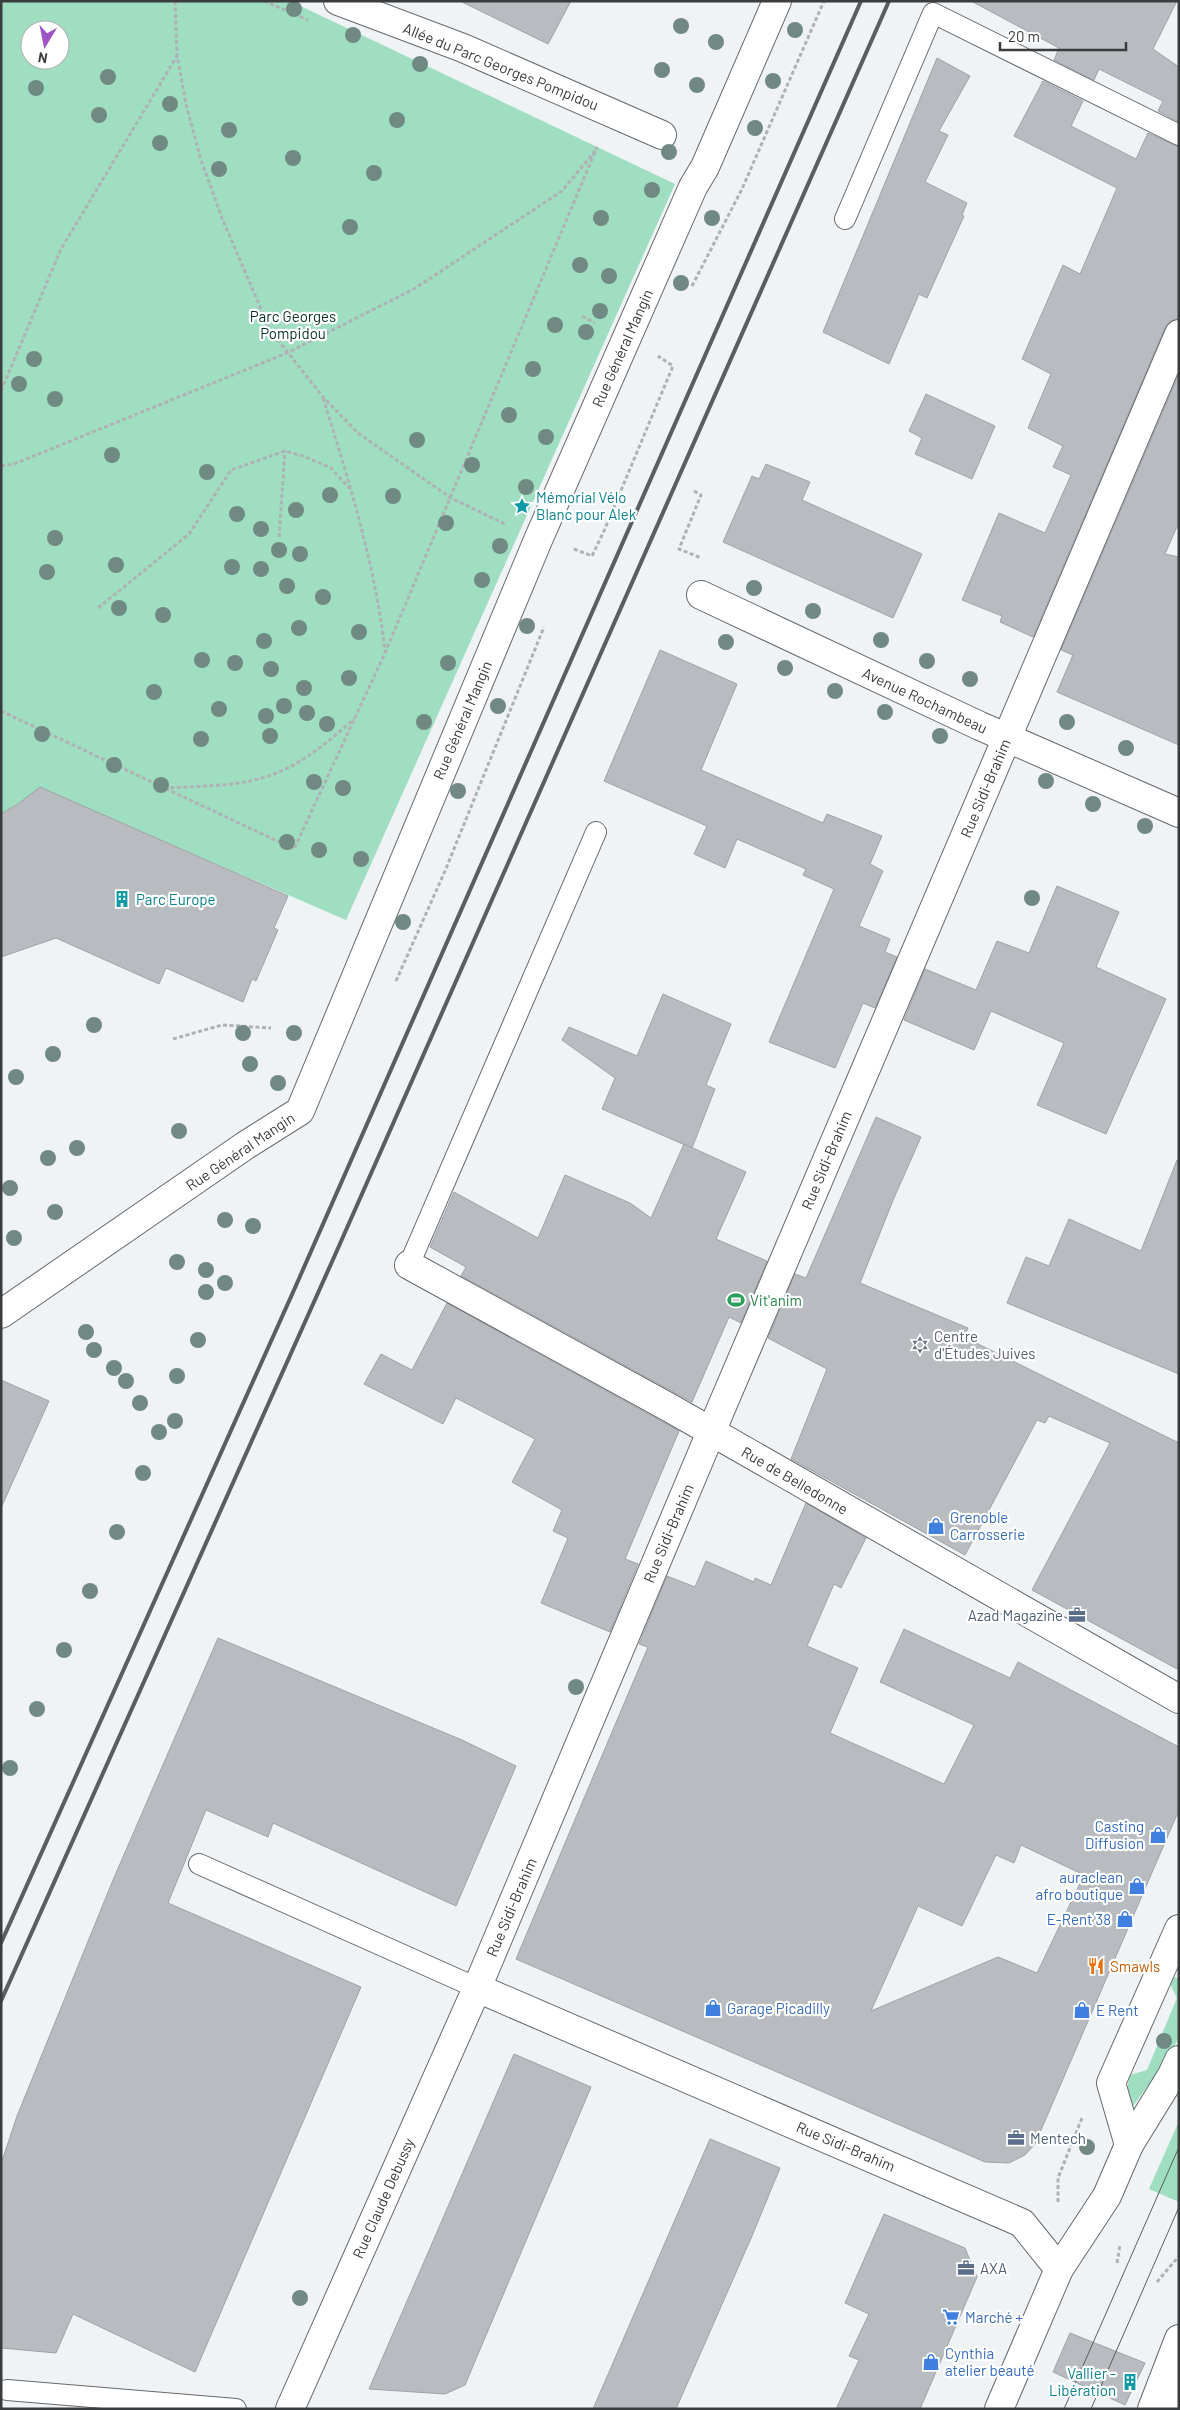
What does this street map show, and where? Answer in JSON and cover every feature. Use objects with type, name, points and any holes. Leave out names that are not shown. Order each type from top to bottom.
[{"type":"street","name":"Allée du Parc Georges Pompidou","points":[[338,1],[463,48],[662,135]]},
{"type":"street","name":"Rue Général Mangin","points":[[1,1314],[246,1145],[300,1111],[538,540],[693,187],[705,168],[777,1]]},
{"type":"street","name":"Rue Sidi-Brahim","points":[[1059,2269],[1022,2223],[477,1988],[1006,736],[1179,334]]},
{"type":"street","name":"Avenue Rochambeau","points":[[701,595],[1006,736],[1179,813]]},
{"type":"street","name":"Rue de Belledonne","points":[[409,1265],[711,1432],[1179,1698]]},
{"type":"street","points":[[1129,2145],[1111,2083],[1179,1929]]},
{"type":"street","name":"Rue Claude Debussy","points":[[290,2409],[477,1988]]},
{"type":"street","points":[[999,2409],[1059,2269],[1107,2196],[1129,2145],[1172,2076],[1179,2060]]},
{"type":"street","points":[[1152,2409],[1179,2339]]},
{"type":"street","points":[[1159,2409],[1179,2391]]},
{"type":"lane","points":[[845,219],[933,13],[1179,135]]},
{"type":"lane","points":[[409,1265],[596,832]]},
{"type":"lane","name":"Rue Sidi-Brahim","points":[[199,1864],[477,1988]]},
{"type":"lane","points":[[7,2390],[236,2409]]},
{"type":"path","points":[[175,1],[177,55],[186,104],[200,157],[222,218],[270,330],[322,397],[358,433],[451,498],[538,540],[592,556],[632,466],[673,366]]},
{"type":"path","points":[[264,1],[309,21]]},
{"type":"path","points":[[688,294],[742,189],[824,1]]},
{"type":"path","points":[[1,391],[61,249],[177,55]]},
{"type":"path","points":[[1,711],[294,849],[385,653],[598,147],[609,111]]},
{"type":"path","points":[[589,143],[598,147]]},
{"type":"path","points":[[1,466],[14,464],[287,353],[414,289],[562,191],[598,147]]},
{"type":"path","points":[[652,364],[661,347]]},
{"type":"path","points":[[322,397],[352,491],[379,600],[385,653]]},
{"type":"path","points":[[98,608],[189,534],[231,470],[284,451],[303,456],[331,468],[352,491]]},
{"type":"path","points":[[279,537],[284,451]]},
{"type":"path","points":[[632,466],[638,468]]},
{"type":"path","points":[[694,491],[701,495],[679,549],[696,556]]},
{"type":"path","points":[[572,559],[579,541]]},
{"type":"path","points":[[394,987],[445,871],[545,623]]},
{"type":"path","points":[[163,788],[230,784],[270,776],[304,760],[355,718]]},
{"type":"path","points":[[173,1039],[222,1025],[271,1028]]},
{"type":"path","points":[[1058,2205],[1058,2178],[1086,2108],[1111,2083]]},
{"type":"path","points":[[1157,2282],[1179,2256]]},
{"type":"green space","name":"Parc Georges Pompidou","points":[[1,1],[290,1],[675,184],[346,920],[40,788],[1,814]]},
{"type":"green space","points":[[1172,1976],[1179,1979],[1179,2036],[1170,2056],[1130,2110],[1126,2094],[1130,2075],[1147,2070],[1177,1998],[1170,1984]]},
{"type":"green space","points":[[1179,2121],[1179,2202],[1149,2189]]},
{"type":"building","points":[[460,1],[571,1],[548,44]]},
{"type":"building","points":[[971,1],[1177,1],[1153,49],[1179,67],[1179,122],[1158,111],[1163,101],[1099,69],[1094,80],[1054,60],[1059,48]]},
{"type":"building","points":[[937,58],[970,76],[939,131],[948,135],[925,182],[967,203],[962,215],[964,216],[927,298],[919,294],[889,364],[823,332]]},
{"type":"building","points":[[1043,81],[1083,101],[1071,126],[1136,159],[1148,133],[1179,147],[1179,319],[1170,321],[1165,328],[1033,637],[1000,622],[1002,616],[962,600],[999,513],[1045,533],[1071,475],[1053,467],[1063,446],[1028,428],[1051,374],[1022,359],[1063,265],[1080,274],[1117,188],[1014,136]]},
{"type":"building","points":[[1179,374],[1179,522],[1165,554],[1179,557],[1179,745],[1057,692],[1073,655],[1061,650]]},
{"type":"building","points":[[926,394],[995,426],[972,479],[915,454],[922,438],[909,431]]},
{"type":"building","points":[[766,464],[810,482],[802,500],[922,554],[893,618],[723,542],[752,476],[759,479]]},
{"type":"building","points":[[660,650],[737,684],[701,770],[823,823],[827,814],[882,836],[870,864],[883,871],[859,926],[890,939],[885,952],[897,957],[875,1008],[863,1003],[835,1068],[769,1042],[834,889],[803,875],[806,869],[737,839],[725,868],[694,854],[707,826],[604,781]]},
{"type":"building","name":"Parc Europe","points":[[40,787],[288,896],[274,928],[278,930],[256,981],[252,979],[243,1002],[166,968],[159,984],[56,938],[1,957],[1,814]]},
{"type":"building","points":[[1057,886],[1119,912],[1096,967],[1166,999],[1106,1134],[1037,1105],[1064,1043],[991,1011],[974,1050],[904,1020],[925,969],[976,990],[997,941],[1029,953]]},
{"type":"building","points":[[663,994],[731,1024],[706,1085],[715,1089],[692,1148],[602,1109],[615,1078],[562,1040],[569,1027],[637,1056]]},
{"type":"building","points":[[876,1117],[921,1137],[860,1283],[968,1328],[964,1337],[1179,1443],[1179,1670],[1032,1590],[1110,1443],[1049,1416],[1045,1423],[1037,1420],[965,1555],[791,1459],[827,1369],[768,1338],[795,1274],[806,1278]]},
{"type":"building","points":[[684,1144],[746,1172],[716,1239],[767,1261],[741,1323],[729,1317],[692,1402],[461,1276],[466,1267],[430,1247],[454,1192],[538,1238],[565,1175],[630,1203],[651,1218]]},
{"type":"building","points":[[1177,1160],[1179,1161],[1179,1374],[1007,1303],[1026,1257],[1049,1266],[1069,1219],[1141,1251]]},
{"type":"building","points":[[447,1303],[679,1431],[625,1559],[638,1564],[610,1632],[541,1603],[568,1538],[553,1531],[562,1510],[512,1482],[535,1439],[456,1398],[443,1424],[364,1384],[381,1354],[412,1370]]},
{"type":"building","points":[[1,1380],[49,1401],[1,1508]]},
{"type":"building","points":[[806,1503],[866,1538],[841,1588],[834,1584],[807,1646],[858,1668],[830,1733],[944,1784],[974,1725],[880,1682],[904,1629],[1010,1678],[1018,1662],[1179,1747],[1179,1810],[1035,2144],[1025,2155],[1009,2163],[985,2162],[516,1959],[648,1647],[639,1644],[667,1576],[695,1587],[706,1561],[754,1582],[755,1578],[771,1585]],"holes":[[[1021,1845],[1084,1875],[1037,1973],[998,1957],[871,2011],[918,1906],[962,1926],[996,1855],[1014,1863]]]},
{"type":"building","points":[[218,1638],[462,1740],[516,1766],[456,1906],[273,1823],[268,1837],[206,1810],[168,1903],[361,1987],[195,2372],[73,2314],[56,2353],[1,2348],[1,2164],[17,2116],[113,1880]]},
{"type":"building","points":[[514,2054],[591,2087],[465,2385],[445,2394],[369,2389]]},
{"type":"building","points":[[710,2139],[780,2168],[752,2236],[676,2409],[593,2409]]},
{"type":"building","points":[[884,2214],[965,2248],[977,2277],[920,2409],[836,2409],[859,2360],[849,2356],[869,2314],[845,2303]]},
{"type":"building","points":[[1070,2333],[1145,2363],[1125,2405],[1053,2372]]},
{"type":"tram line","points":[[1064,2409],[1179,2147]]},
{"type":"tram line","points":[[1091,2409],[1179,2207]]},
{"type":"railway","points":[[1,1943],[294,1290],[861,1]]},
{"type":"railway","points":[[1,2001],[335,1255],[889,1]]},
{"type":"place","name":"Mémorial Vélo Blanc pour Alek","points":[[522,506]]},
{"type":"place","name":"Parc Europe","points":[[122,899]]},
{"type":"place","name":"Vit'anim","points":[[736,1300]]},
{"type":"place","name":"Centre d'Études Juives","points":[[920,1345]]},
{"type":"place","name":"Grenoble Carrosserie","points":[[936,1526]]},
{"type":"place","name":"Azad Magazine","points":[[1077,1615]]},
{"type":"place","name":"Casting Diffusion","points":[[1158,1835]]},
{"type":"place","name":"auraclean afro boutique","points":[[1137,1886]]},
{"type":"place","name":"E-Rent 38","points":[[1125,1919]]},
{"type":"place","name":"Smawls","points":[[1096,1966]]},
{"type":"place","name":"Garage Picadilly","points":[[713,2008]]},
{"type":"place","name":"E Rent","points":[[1082,2010]]},
{"type":"place","name":"Mentech","points":[[1016,2138]]},
{"type":"place","name":"AXA","points":[[966,2268]]},
{"type":"place","name":"Marché +","points":[[951,2317]]},
{"type":"place","name":"Cynthia atelier beauté","points":[[931,2362]]},
{"type":"place","name":"Vallier - Libération","points":[[1130,2382]]}]
